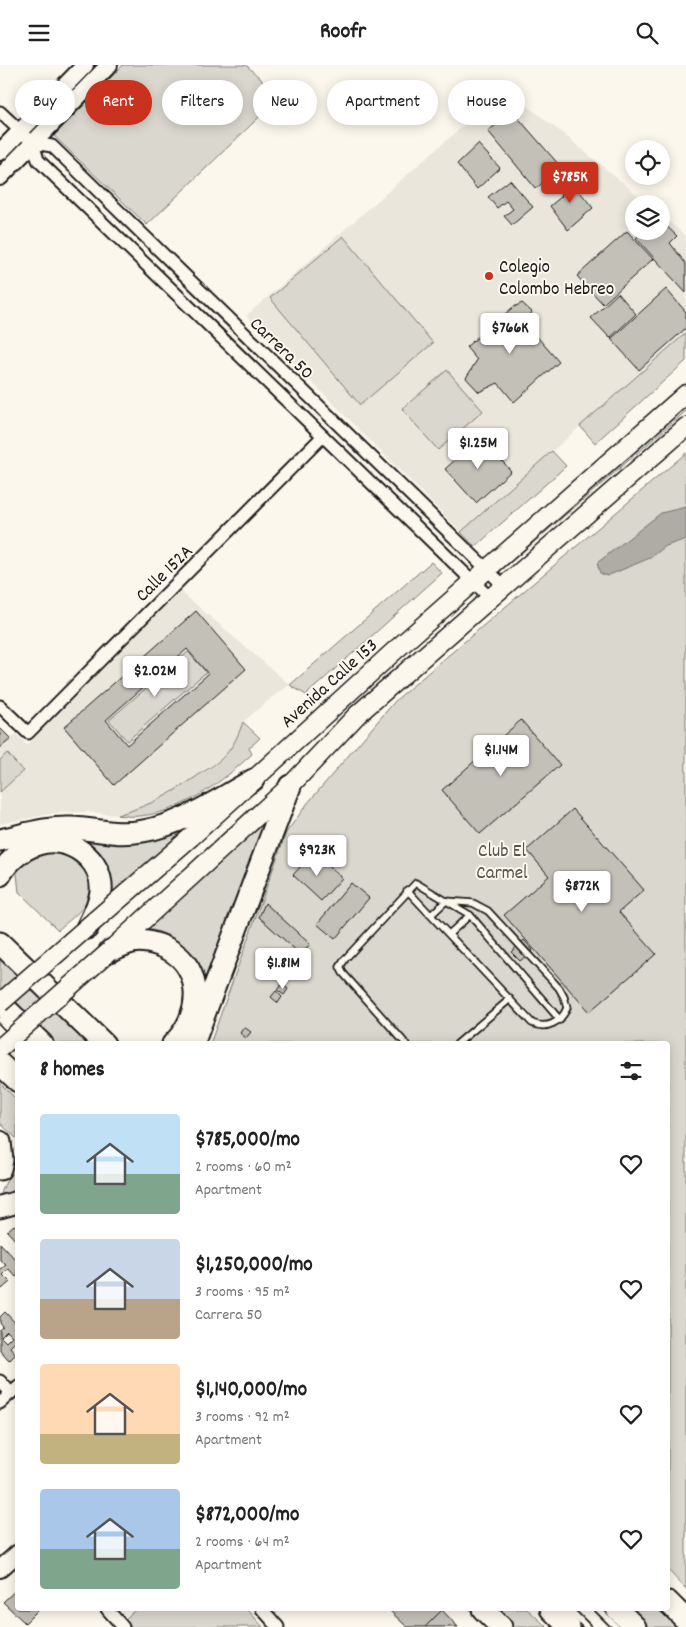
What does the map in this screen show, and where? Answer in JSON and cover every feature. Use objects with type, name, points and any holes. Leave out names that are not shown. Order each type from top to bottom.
[{"type":"highway","points":[[0,840],[56,829],[71,828],[104,833],[126,833],[159,827],[190,815],[253,780]]},
{"type":"highway","points":[[194,1041],[290,785]]},
{"type":"highway","points":[[0,875],[20,852],[38,844],[57,843],[80,850],[89,856],[100,877],[101,890],[99,902],[86,928]]},
{"type":"highway","points":[[0,929],[23,966]]},
{"type":"highway","points":[[110,951],[131,942],[152,943],[173,953],[189,971],[195,993],[195,1005],[188,1027],[176,1041]]},
{"type":"highway","points":[[0,943],[102,1040]]},
{"type":"highway","points":[[0,1003],[39,1041]]},
{"type":"highway","points":[[2,1056],[15,1076]]},
{"type":"highway","points":[[0,1132],[5,1155]]},
{"type":"highway","points":[[0,1207],[15,1204]]},
{"type":"highway","points":[[670,1604],[686,1620]]},
{"type":"highway","points":[[484,1611],[501,1627]]},
{"type":"highway","points":[[553,1611],[569,1627]]},
{"type":"highway","points":[[619,1611],[636,1627]]},
{"type":"main road","name":"Avenida Calle 153","points":[[0,1003],[86,928],[194,840],[253,780],[383,661],[686,394]]},
{"type":"main road","name":"Avenida Calle 153","points":[[17,1041],[110,951],[212,859],[290,785],[357,715],[686,427]]},
{"type":"main road","name":"Avenida Calle 153","points":[[0,1015],[312,734],[357,715]]},
{"type":"main road","name":"Avenida Calle 153","points":[[2,1056],[15,1043]]},
{"type":"street","points":[[0,152],[85,65]]},
{"type":"street","points":[[0,177],[109,65]]},
{"type":"street","name":"Carrera 50","points":[[0,112],[33,143],[38,160],[490,598]]},
{"type":"street","name":"Carrera 50","points":[[33,143],[52,146],[504,586]]},
{"type":"street","name":"Calle 152A","points":[[0,706],[28,733],[323,436]]},
{"type":"street","points":[[0,1381],[14,1390],[0,1403]]},
{"type":"street","points":[[0,1569],[15,1556]]},
{"type":"street","points":[[109,1611],[123,1627]]},
{"type":"street","points":[[264,1611],[278,1627]]},
{"type":"lane","points":[[403,1041],[343,973],[340,967],[407,890],[416,883],[470,915],[560,1020]]},
{"type":"lane","points":[[407,890],[532,1023],[540,1027],[554,1024],[560,1020],[567,1008],[559,988],[488,911],[473,903],[446,901],[431,915]]},
{"type":"lane","points":[[449,934],[470,915]]},
{"type":"lane","points":[[461,1041],[510,999]]},
{"type":"lane","points":[[0,1020],[20,1041]]},
{"type":"lane","points":[[0,1052],[2,1056]]},
{"type":"lane","points":[[571,1611],[587,1627]]},
{"type":"lane","points":[[600,1611],[616,1627]]},
{"type":"shaded area","name":"Colegio Colombo Hebreo","points":[[525,104],[637,195],[625,195],[625,240],[670,240],[670,223],[686,236],[686,333],[461,532],[246,316],[464,125],[525,125]]},
{"type":"shaded area","points":[[686,507],[686,539],[666,546],[650,558],[607,576],[600,573],[597,563],[661,513]]},
{"type":"shaded area","points":[[180,591],[290,685],[276,694],[243,722],[237,738],[226,754],[176,792],[140,808],[117,815],[85,812],[55,813],[0,824],[0,748],[16,734],[27,745]]},
{"type":"green space","points":[[123,65],[246,65],[262,80],[253,80],[253,123],[147,225],[54,136],[65,125],[75,125],[75,114],[85,104],[85,125],[152,125],[152,80],[108,80]]},
{"type":"green space","points":[[343,236],[433,343],[360,405],[270,298]]},
{"type":"green space","points":[[686,333],[686,361],[595,443],[580,426]]},
{"type":"green space","points":[[447,370],[483,411],[438,450],[402,409]]},
{"type":"green space","points":[[686,406],[686,411],[481,586]]},
{"type":"green space","points":[[552,451],[566,466],[475,547],[461,532]]},
{"type":"green space","name":"Club El Carmel","points":[[686,453],[686,1589],[670,1572],[670,1041],[211,1041],[286,833],[307,804],[396,700]]},
{"type":"green space","points":[[431,562],[442,573],[306,695],[290,685]]},
{"type":"green space","points":[[188,652],[206,672],[127,741],[109,720]]},
{"type":"green space","points":[[243,722],[260,738],[249,748],[252,754],[215,785],[171,809],[140,816],[117,815],[162,798],[213,766],[230,749]]},
{"type":"green space","points":[[7,753],[23,771],[0,792],[0,760]]},
{"type":"green space","points":[[269,814],[202,987],[195,964],[186,948],[168,935],[147,929]]},
{"type":"green space","points":[[200,820],[106,903],[109,881],[61,835]]},
{"type":"green space","points":[[44,849],[77,856],[91,880],[92,888],[87,902],[76,915],[58,930],[19,892],[16,865]]},
{"type":"green space","points":[[0,951],[91,1041],[50,1041],[0,990]]},
{"type":"green space","points":[[0,1083],[15,1098],[15,1137],[0,1123]]},
{"type":"green space","points":[[8,1150],[15,1157],[15,1197],[0,1201],[1,1193],[8,1178],[10,1163]]},
{"type":"green space","points":[[134,1611],[249,1611],[263,1627],[129,1627],[123,1621]]},
{"type":"green space","points":[[494,1611],[529,1611],[547,1627],[510,1627]]},
{"type":"green space","points":[[628,1611],[666,1611],[681,1627],[644,1627]]},
{"type":"building","points":[[496,125],[524,125],[560,166],[536,189],[488,131]]},
{"type":"building","points":[[478,144],[500,168],[477,189],[457,164]]},
{"type":"building","points":[[568,177],[593,208],[568,230],[550,206],[562,196],[556,187]]},
{"type":"building","points":[[510,180],[533,207],[512,225],[504,216],[513,209],[506,201],[497,208],[488,197]]},
{"type":"building","points":[[670,229],[677,236],[670,243],[686,264],[686,293],[638,240],[670,240]]},
{"type":"building","points":[[625,233],[625,240],[635,240],[653,259],[603,304],[577,276]]},
{"type":"building","points":[[666,289],[686,312],[686,328],[639,370],[611,339]]},
{"type":"building","points":[[618,293],[636,314],[610,338],[591,318]]},
{"type":"building","points":[[522,303],[532,312],[525,323],[559,362],[514,402],[498,383],[479,392],[466,378],[477,360],[466,347],[512,308]]},
{"type":"building","points":[[481,437],[511,471],[476,503],[445,469]]},
{"type":"building","points":[[196,611],[246,669],[114,785],[64,727]],"holes":[[[187,649],[208,674],[127,745],[106,720]]]},
{"type":"building","points":[[521,720],[560,765],[480,834],[442,790]]},
{"type":"building","points":[[0,728],[11,739],[0,748]]},
{"type":"building","points":[[573,809],[644,890],[619,912],[656,954],[589,1012],[504,915],[549,876],[527,850]]},
{"type":"building","points":[[313,852],[342,878],[321,901],[293,875]]},
{"type":"building","points":[[351,883],[369,898],[335,939],[317,924]]},
{"type":"building","points":[[265,903],[310,944],[301,955],[259,917]]},
{"type":"building","points":[[524,940],[533,950],[520,961],[511,952]]},
{"type":"building","points":[[282,984],[288,989],[284,995],[277,990]]},
{"type":"building","points":[[276,991],[282,997],[278,1003],[271,997]]},
{"type":"building","points":[[244,1027],[251,1032],[246,1038],[240,1033]]},
{"type":"building","points":[[15,1226],[15,1240],[7,1231]]},
{"type":"building","points":[[0,1243],[15,1259],[15,1276],[9,1269],[3,1275],[10,1282],[2,1289],[0,1287],[0,1270],[6,1265],[0,1260]]},
{"type":"building","points":[[5,1312],[15,1323],[15,1342],[10,1347],[15,1355],[9,1361],[0,1351],[0,1330],[3,1327],[0,1323],[0,1317]],"holes":[[[7,1331],[12,1336],[6,1342],[1,1337]]]},
{"type":"building","points":[[15,1591],[15,1611],[37,1611],[25,1623],[3,1602]]},
{"type":"building","points":[[390,1611],[441,1611],[425,1627],[407,1627]]},
{"type":"building","points":[[443,1611],[458,1627],[425,1627]]},
{"type":"place","name":"Colegio Colombo Hebreo","points":[[489,276]]}]
